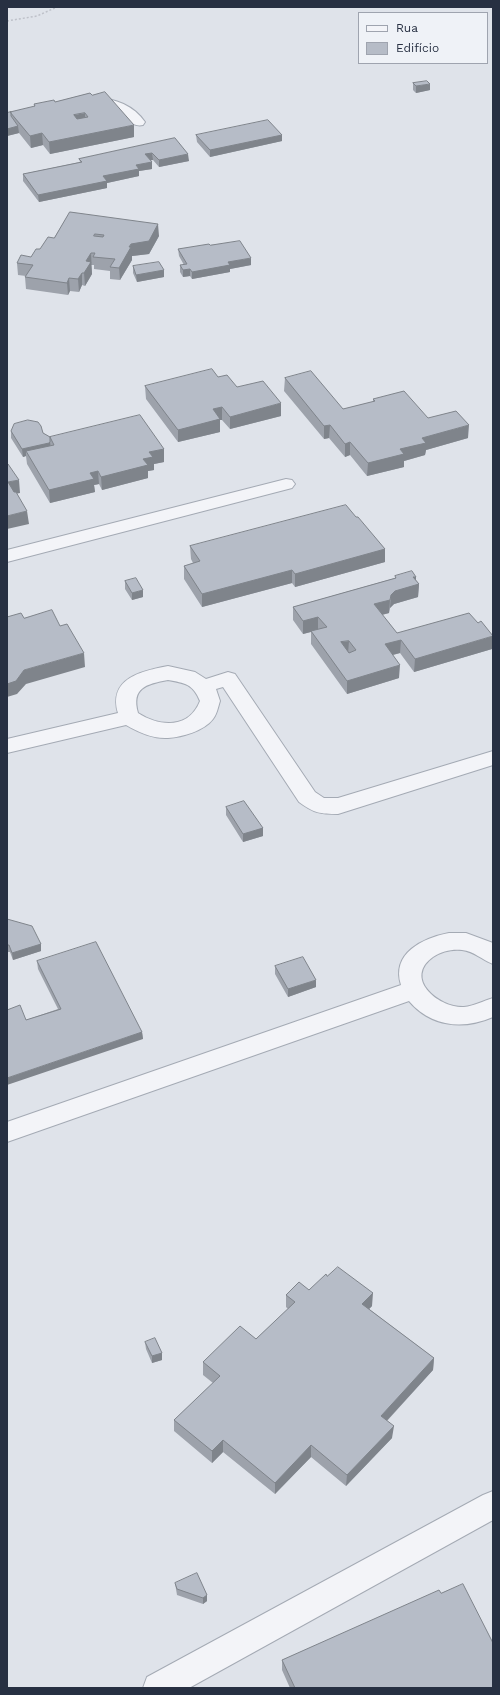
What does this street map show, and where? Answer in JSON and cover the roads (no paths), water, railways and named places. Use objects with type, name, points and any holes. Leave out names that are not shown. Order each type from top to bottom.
[{"type":"street","points":[[77,106],[99,102],[117,105],[138,122]]},
{"type":"street","points":[[7,556],[286,484]]},
{"type":"street","points":[[168,673],[188,677],[204,686],[210,701],[205,715],[189,726],[167,731],[145,727],[130,717],[125,702],[130,688],[146,677],[168,673]]},
{"type":"street","points":[[204,686],[228,679],[307,796],[320,806],[338,806],[493,758]]},
{"type":"street","points":[[7,746],[130,717]]},
{"type":"street","points":[[493,954],[480,946],[457,941],[435,944],[418,955],[410,972],[413,990],[427,1006],[448,1015],[472,1015],[493,1007]]},
{"type":"street","points":[[7,1132],[413,990]]},
{"type":"street","points":[[158,1688],[493,1505]]}]
